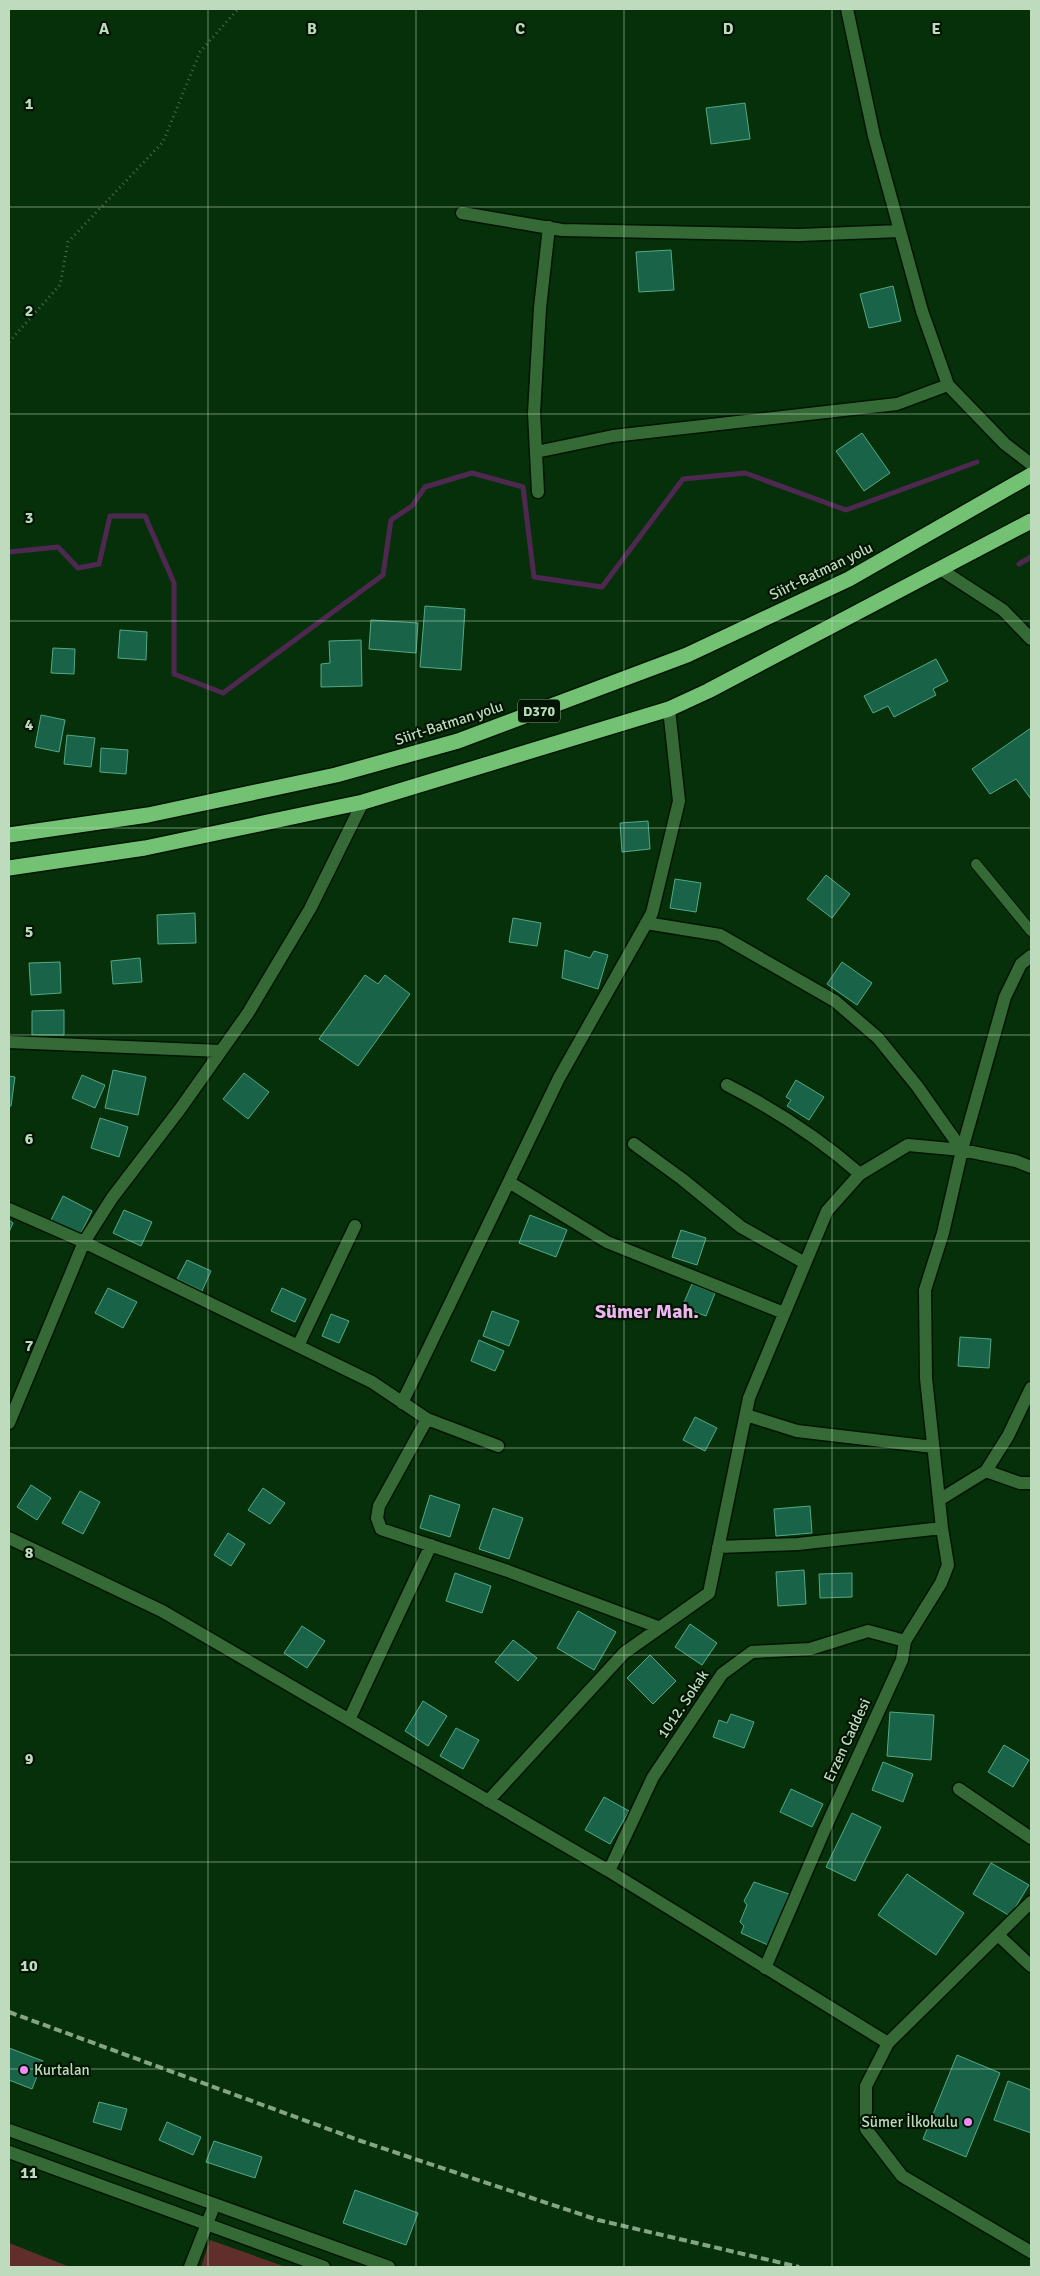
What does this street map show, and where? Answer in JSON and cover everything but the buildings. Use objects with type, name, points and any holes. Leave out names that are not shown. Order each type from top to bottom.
[{"type":"highway","name":"Siirt-Batman yolu","points":[[9,835],[148,815],[336,775],[458,742],[696,651],[849,579],[1031,476]]},
{"type":"highway","name":"D370","points":[[9,868],[145,848],[362,802],[669,709],[708,691],[1031,521]]},
{"type":"street","points":[[847,9],[874,136],[922,311],[948,385],[1005,444],[1031,464]]},
{"type":"street","points":[[462,213],[562,230],[799,235],[900,231]]},
{"type":"street","points":[[538,492],[534,413],[540,308],[549,227]]},
{"type":"street","points":[[536,452],[614,436],[897,404],[948,385]]},
{"type":"street","points":[[940,569],[1003,610],[1031,640]]},
{"type":"street","points":[[402,1403],[559,1078],[652,912],[679,801],[669,709]]},
{"type":"street","points":[[9,1423],[84,1242],[112,1198],[248,1013],[310,909],[362,802]]},
{"type":"street","points":[[646,923],[720,935],[835,1001],[878,1038],[917,1086],[962,1150]]},
{"type":"street","name":"Erzen Caddesi","points":[[766,1968],[824,1831],[902,1660],[905,1641],[941,1583],[948,1565],[942,1528],[926,1378],[925,1290],[943,1233],[962,1150],[1005,998],[1021,964],[1031,956]]},
{"type":"street","points":[[9,1042],[221,1051]]},
{"type":"street","points":[[727,1085],[775,1110],[836,1152],[860,1174]]},
{"type":"street","points":[[634,1144],[682,1179],[741,1227],[805,1263]]},
{"type":"street","points":[[488,1801],[624,1653],[658,1627],[686,1611],[708,1593],[749,1398],[826,1210],[860,1174],[908,1145],[962,1150],[1016,1161],[1031,1167]]},
{"type":"street","points":[[509,1182],[607,1242],[784,1313]]},
{"type":"street","points":[[9,1209],[84,1242],[372,1382],[427,1419],[498,1446]]},
{"type":"street","points":[[298,1346],[354,1226]]},
{"type":"street","points":[[939,1500],[986,1471],[1008,1436],[1031,1388]]},
{"type":"street","points":[[746,1415],[797,1430],[933,1447]]},
{"type":"street","points":[[427,1419],[379,1506],[376,1518],[381,1529],[508,1570],[658,1627]]},
{"type":"street","points":[[986,1471],[1020,1483],[1031,1483]]},
{"type":"street","points":[[718,1547],[798,1544],[942,1528]]},
{"type":"street","points":[[9,1538],[162,1611],[609,1871],[888,2043]]},
{"type":"street","points":[[350,1720],[430,1545]]},
{"type":"street","name":"1012. Sokak","points":[[609,1871],[653,1777],[722,1674],[752,1652],[810,1649],[868,1630],[905,1641]]},
{"type":"street","points":[[960,1788],[1031,1838]]},
{"type":"street","points":[[1031,1902],[888,2043],[866,2086],[866,2129],[902,2176],[1031,2252]]},
{"type":"street","points":[[998,1935],[1031,1966]]},
{"type":"street","points":[[9,2130],[214,2206],[389,2267]]},
{"type":"street","points":[[9,2152],[324,2267]]},
{"type":"street","points":[[190,2267],[214,2206]]},
{"type":"lane","points":[[976,864],[1031,931]]},
{"type":"path","points":[[9,342],[60,285],[68,242],[163,142],[200,52],[238,9]]},
{"type":"shaded area","points":[[210,2240],[286,2267],[201,2267]]},
{"type":"shaded area","points":[[9,2243],[70,2267],[9,2267]]},
{"type":"waterway","points":[[9,552],[58,547],[78,568],[99,564],[110,516],[145,516],[174,583],[174,674],[223,693],[383,575],[391,520],[412,506],[425,487],[472,473],[523,487],[534,577],[602,587],[683,479],[745,473],[846,510],[977,462]]},
{"type":"waterway","points":[[1019,564],[1031,557]]},
{"type":"railway","points":[[9,2012],[361,2141],[598,2220],[799,2267]]},
{"type":"place","name":"Kurtalan","points":[[24,2070]]},
{"type":"place","name":"Sümer İlkokulu","points":[[968,2122]]},
{"type":"district","name":"Sümer Mah.","points":[[647,1311]]}]
